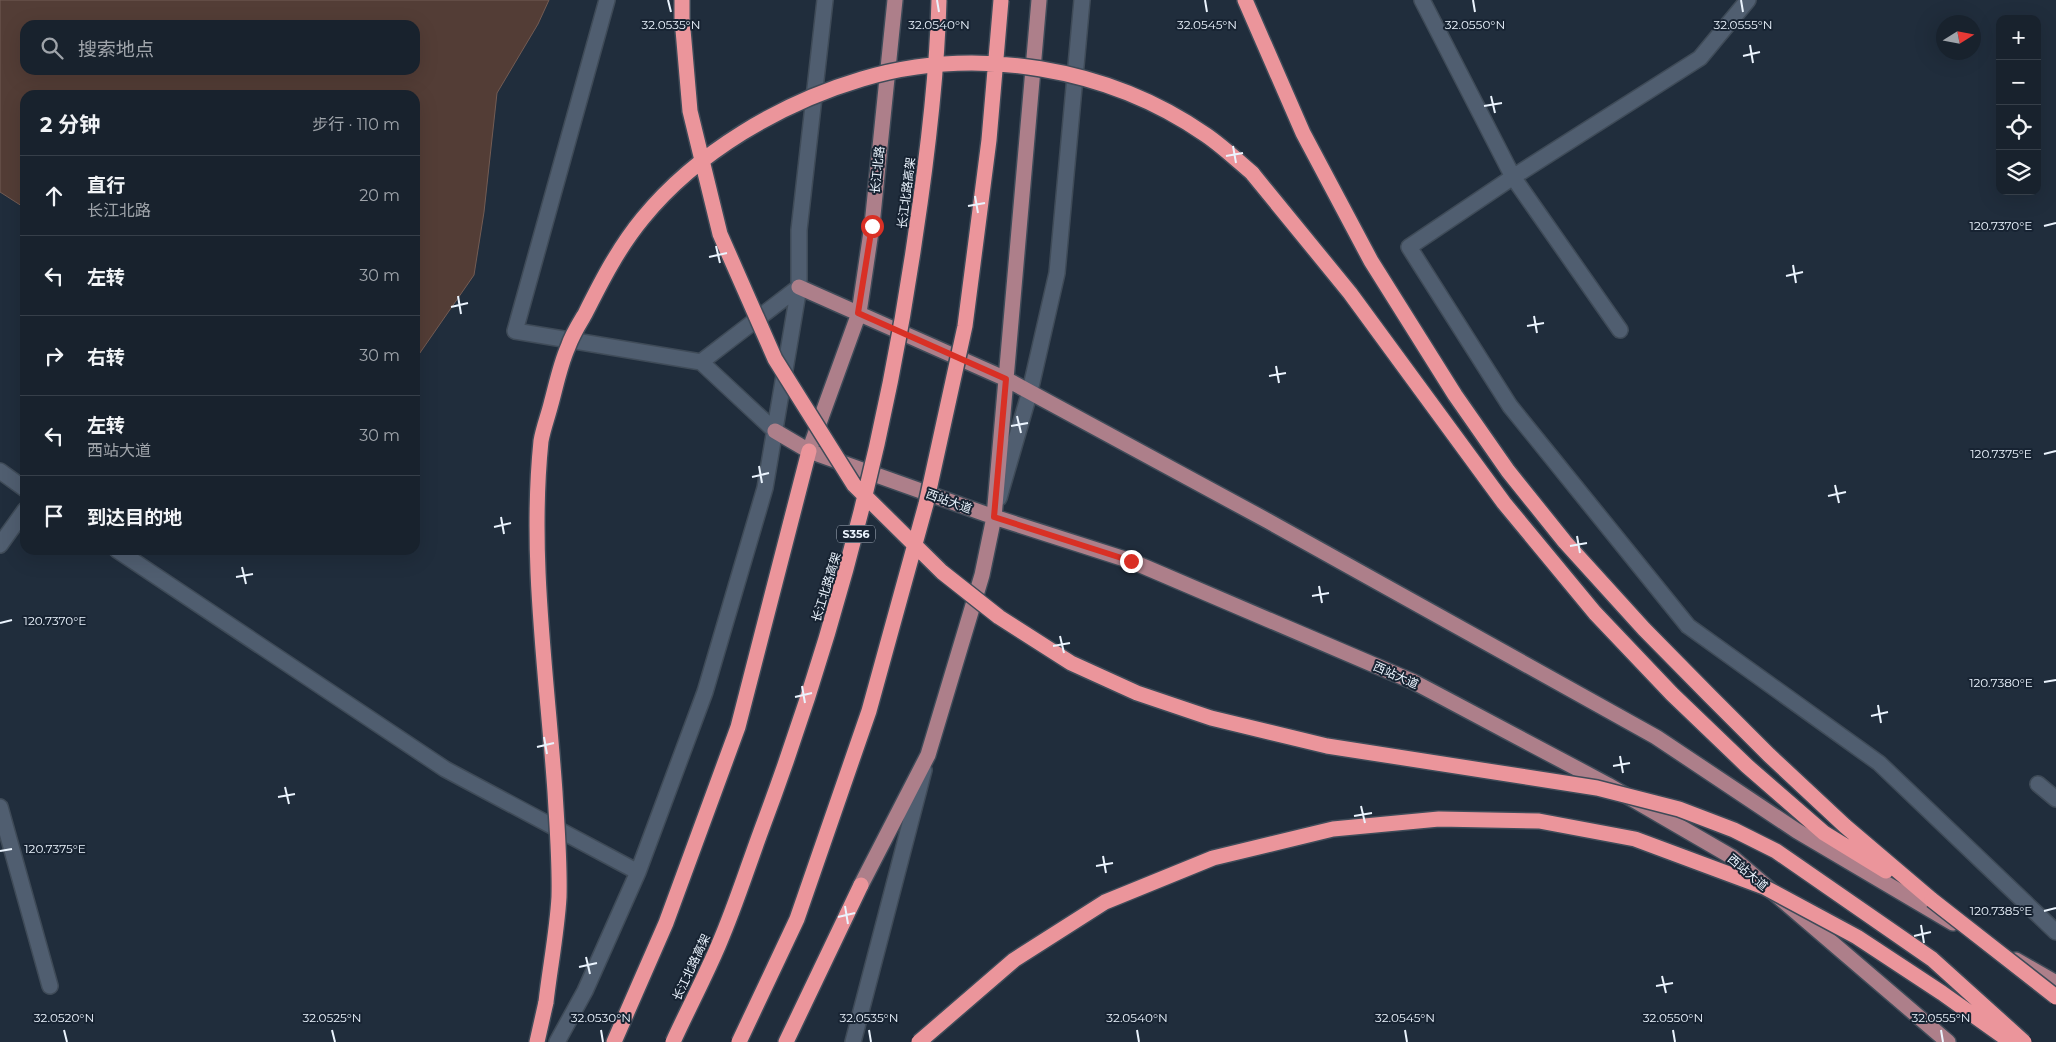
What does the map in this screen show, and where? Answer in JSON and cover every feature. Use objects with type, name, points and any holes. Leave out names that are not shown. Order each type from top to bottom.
[{"type":"highway","points":[[682,0],[690,110],[720,234],[775,359],[854,485],[942,572],[999,617],[1071,663],[1137,693],[1211,718],[1327,746],[1598,788],[1679,809],[1734,830],[1776,851],[1932,959],[2024,1042]]},
{"type":"highway","name":"长江北路高架","points":[[673,1042],[719,943],[794,744],[851,556],[884,419],[908,291],[924,178],[939,0]]},
{"type":"highway","points":[[739,1042],[797,919],[869,711],[926,504],[965,326],[989,140],[1001,0]]},
{"type":"highway","points":[[1244,0],[1304,133],[1371,261],[1455,395],[1508,471],[1565,542],[1644,629],[1703,689],[1769,755],[1845,826],[1932,900],[2056,997]]},
{"type":"highway","points":[[537,1042],[546,1002],[559,898],[557,820],[536,546],[542,437],[567,348],[610,264],[644,217],[687,173],[752,126],[786,108],[832,88],[870,76],[909,68],[948,64],[1006,64],[1049,70],[1103,83],[1152,104],[1205,135],[1252,173],[1350,293],[1504,503],[1595,613],[1672,694],[1768,784],[1824,833],[1932,900]]},
{"type":"highway","points":[[614,1042],[666,923],[738,727],[809,451]]},
{"type":"highway","points":[[919,1042],[1014,960],[1106,902],[1213,858],[1332,829],[1438,820],[1539,821],[1635,839],[1764,887],[1856,937],[1942,993],[2011,1042]]},
{"type":"highway","points":[[786,1042],[861,885]]},
{"type":"main road","name":"长江北路","points":[[809,451],[858,313],[872,226],[895,0]]},
{"type":"main road","points":[[861,885],[928,755],[982,575],[994,517],[1039,0]]},
{"type":"main road","points":[[799,287],[1030,391],[1421,605],[1656,737],[1797,831],[2056,983]]},
{"type":"main road","name":"西站大道","points":[[775,431],[809,451],[994,517],[1131,561],[1405,678],[1608,785],[1732,857],[1948,1042]]},
{"type":"street","points":[[607,0],[515,331],[701,362],[775,431]]},
{"type":"street","points":[[557,1042],[585,991],[638,872],[705,692],[765,488],[799,287],[799,230],[825,0]]},
{"type":"street","points":[[994,517],[1030,391],[1057,273],[1082,0]]},
{"type":"street","points":[[1422,0],[1513,177],[1620,330]]},
{"type":"street","points":[[1748,0],[1700,58],[1513,177],[1409,247],[1510,406],[1688,626],[1879,763],[2056,932]]},
{"type":"street","points":[[701,362],[799,287]]},
{"type":"street","points":[[0,472],[20,485]]},
{"type":"street","points":[[0,545],[20,517]]},
{"type":"street","points":[[124,555],[445,769],[638,872]]},
{"type":"street","points":[[853,1042],[928,755]]},
{"type":"street","points":[[2038,784],[2056,800]]},
{"type":"street","points":[[0,807],[50,986]]},
{"type":"building","points":[[0,0],[549,0],[538,24],[497,93],[484,212],[474,275],[420,353],[420,90],[20,90],[20,205],[0,192]]},
{"type":"route","points":[[872,226],[858,313],[1006,379],[994,517],[1131,561]]}]
